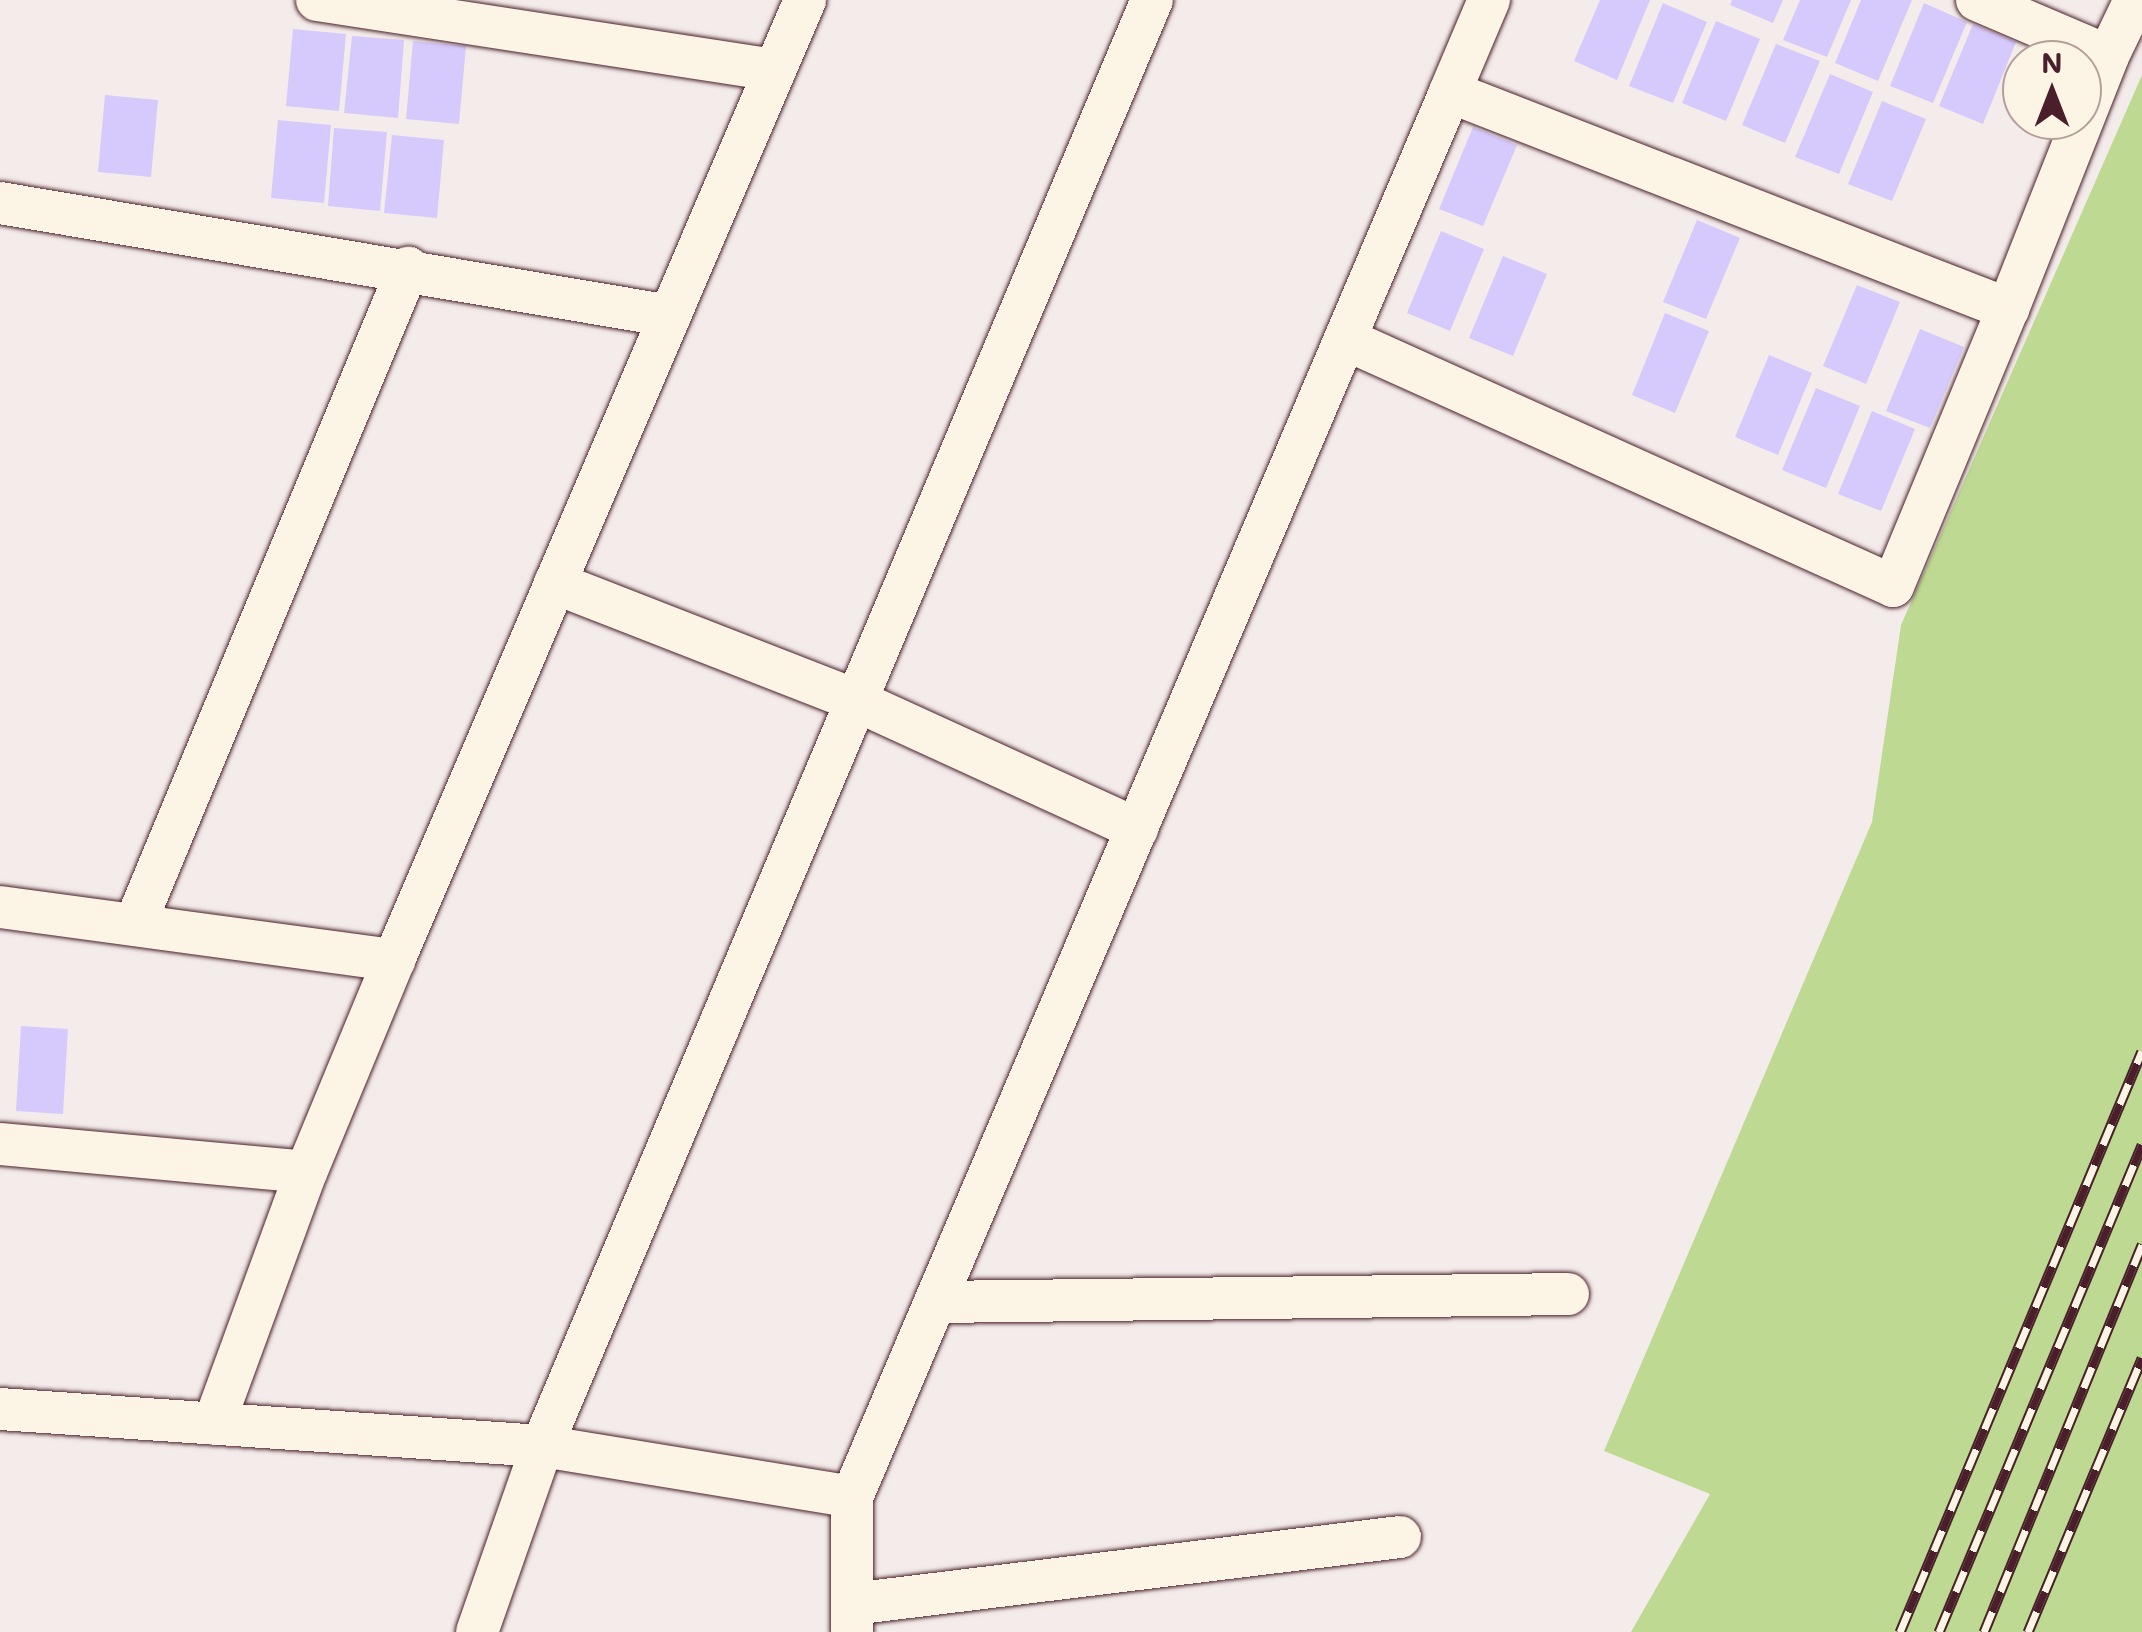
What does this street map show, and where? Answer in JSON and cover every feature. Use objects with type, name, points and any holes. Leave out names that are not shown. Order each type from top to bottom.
[{"type":"street","points":[[317,0],[775,70]]},
{"type":"street","points":[[214,1424],[306,1172],[805,0]]},
{"type":"street","points":[[477,1632],[542,1446],[1152,0]]},
{"type":"street","points":[[1400,1537],[852,1618],[852,1497],[1488,0]]},
{"type":"street","points":[[1978,0],[2108,56]]},
{"type":"street","points":[[1345,340],[1893,586],[2108,56],[2135,0]]},
{"type":"street","points":[[1450,92],[2008,309]]},
{"type":"street","points":[[0,203],[408,268],[670,316]]},
{"type":"street","points":[[136,924],[408,268]]},
{"type":"street","points":[[555,583],[857,700],[1137,828]]},
{"type":"street","points":[[0,907],[394,960]]},
{"type":"street","points":[[0,1144],[306,1172]]},
{"type":"street","points":[[936,1302],[1568,1294]]},
{"type":"street","points":[[0,1409],[542,1446],[852,1497]]},
{"type":"green space","points":[[2142,75],[2142,1632],[1631,1632],[1710,1494],[1604,1451],[1872,822],[1901,625]]},
{"type":"building","points":[[1600,0],[1650,0],[1617,80],[1574,61]]},
{"type":"building","points":[[1732,0],[1783,0],[1773,23],[1730,5]]},
{"type":"building","points":[[1800,0],[1851,0],[1827,57],[1783,40]]},
{"type":"building","points":[[1861,0],[1912,0],[1878,81],[1835,63]]},
{"type":"building","points":[[1663,3],[1707,22],[1673,103],[1629,86]]},
{"type":"building","points":[[1924,3],[1967,22],[1933,103],[1890,86]]},
{"type":"building","points":[[1716,21],[1760,39],[1726,121],[1682,103]]},
{"type":"building","points":[[1973,24],[2011,40],[2002,40],[2002,77],[1983,124],[1939,106]]},
{"type":"building","points":[[293,29],[346,34],[339,111],[286,106]]},
{"type":"building","points":[[352,36],[404,40],[398,118],[344,113]]},
{"type":"building","points":[[413,41],[466,46],[459,124],[406,119]]},
{"type":"building","points":[[1776,44],[1820,61],[1785,143],[1742,125]]},
{"type":"building","points":[[1830,74],[1873,92],[1839,174],[1795,157]]},
{"type":"building","points":[[105,95],[158,100],[151,177],[98,172]]},
{"type":"building","points":[[1882,101],[1926,119],[1892,201],[1848,184]]},
{"type":"building","points":[[278,120],[331,125],[324,203],[271,198]]},
{"type":"building","points":[[1473,127],[1517,145],[1483,226],[1439,209]]},
{"type":"building","points":[[334,128],[387,132],[380,211],[328,206]]},
{"type":"building","points":[[392,135],[444,140],[437,218],[384,213]]},
{"type":"building","points":[[1697,220],[1740,238],[1706,319],[1663,302]]},
{"type":"building","points":[[1441,231],[1484,249],[1450,331],[1407,313]]},
{"type":"building","points":[[1503,256],[1547,274],[1513,356],[1469,338]]},
{"type":"building","points":[[1857,285],[1900,302],[1866,384],[1823,366]]},
{"type":"building","points":[[1665,313],[1709,331],[1675,413],[1632,395]]},
{"type":"building","points":[[1920,329],[1964,347],[1930,428],[1886,411]]},
{"type":"building","points":[[1769,355],[1812,373],[1778,455],[1735,437]]},
{"type":"building","points":[[1816,388],[1860,406],[1826,488],[1782,470]]},
{"type":"building","points":[[1872,411],[1915,429],[1881,511],[1838,494]]},
{"type":"building","points":[[21,1026],[68,1029],[63,1114],[16,1111]]},
{"type":"railway","points":[[1900,1632],[2142,1051]]},
{"type":"railway","points":[[1939,1632],[2142,1145]]},
{"type":"railway","points":[[1984,1632],[2142,1244]]},
{"type":"railway","points":[[2028,1632],[2142,1358]]}]
